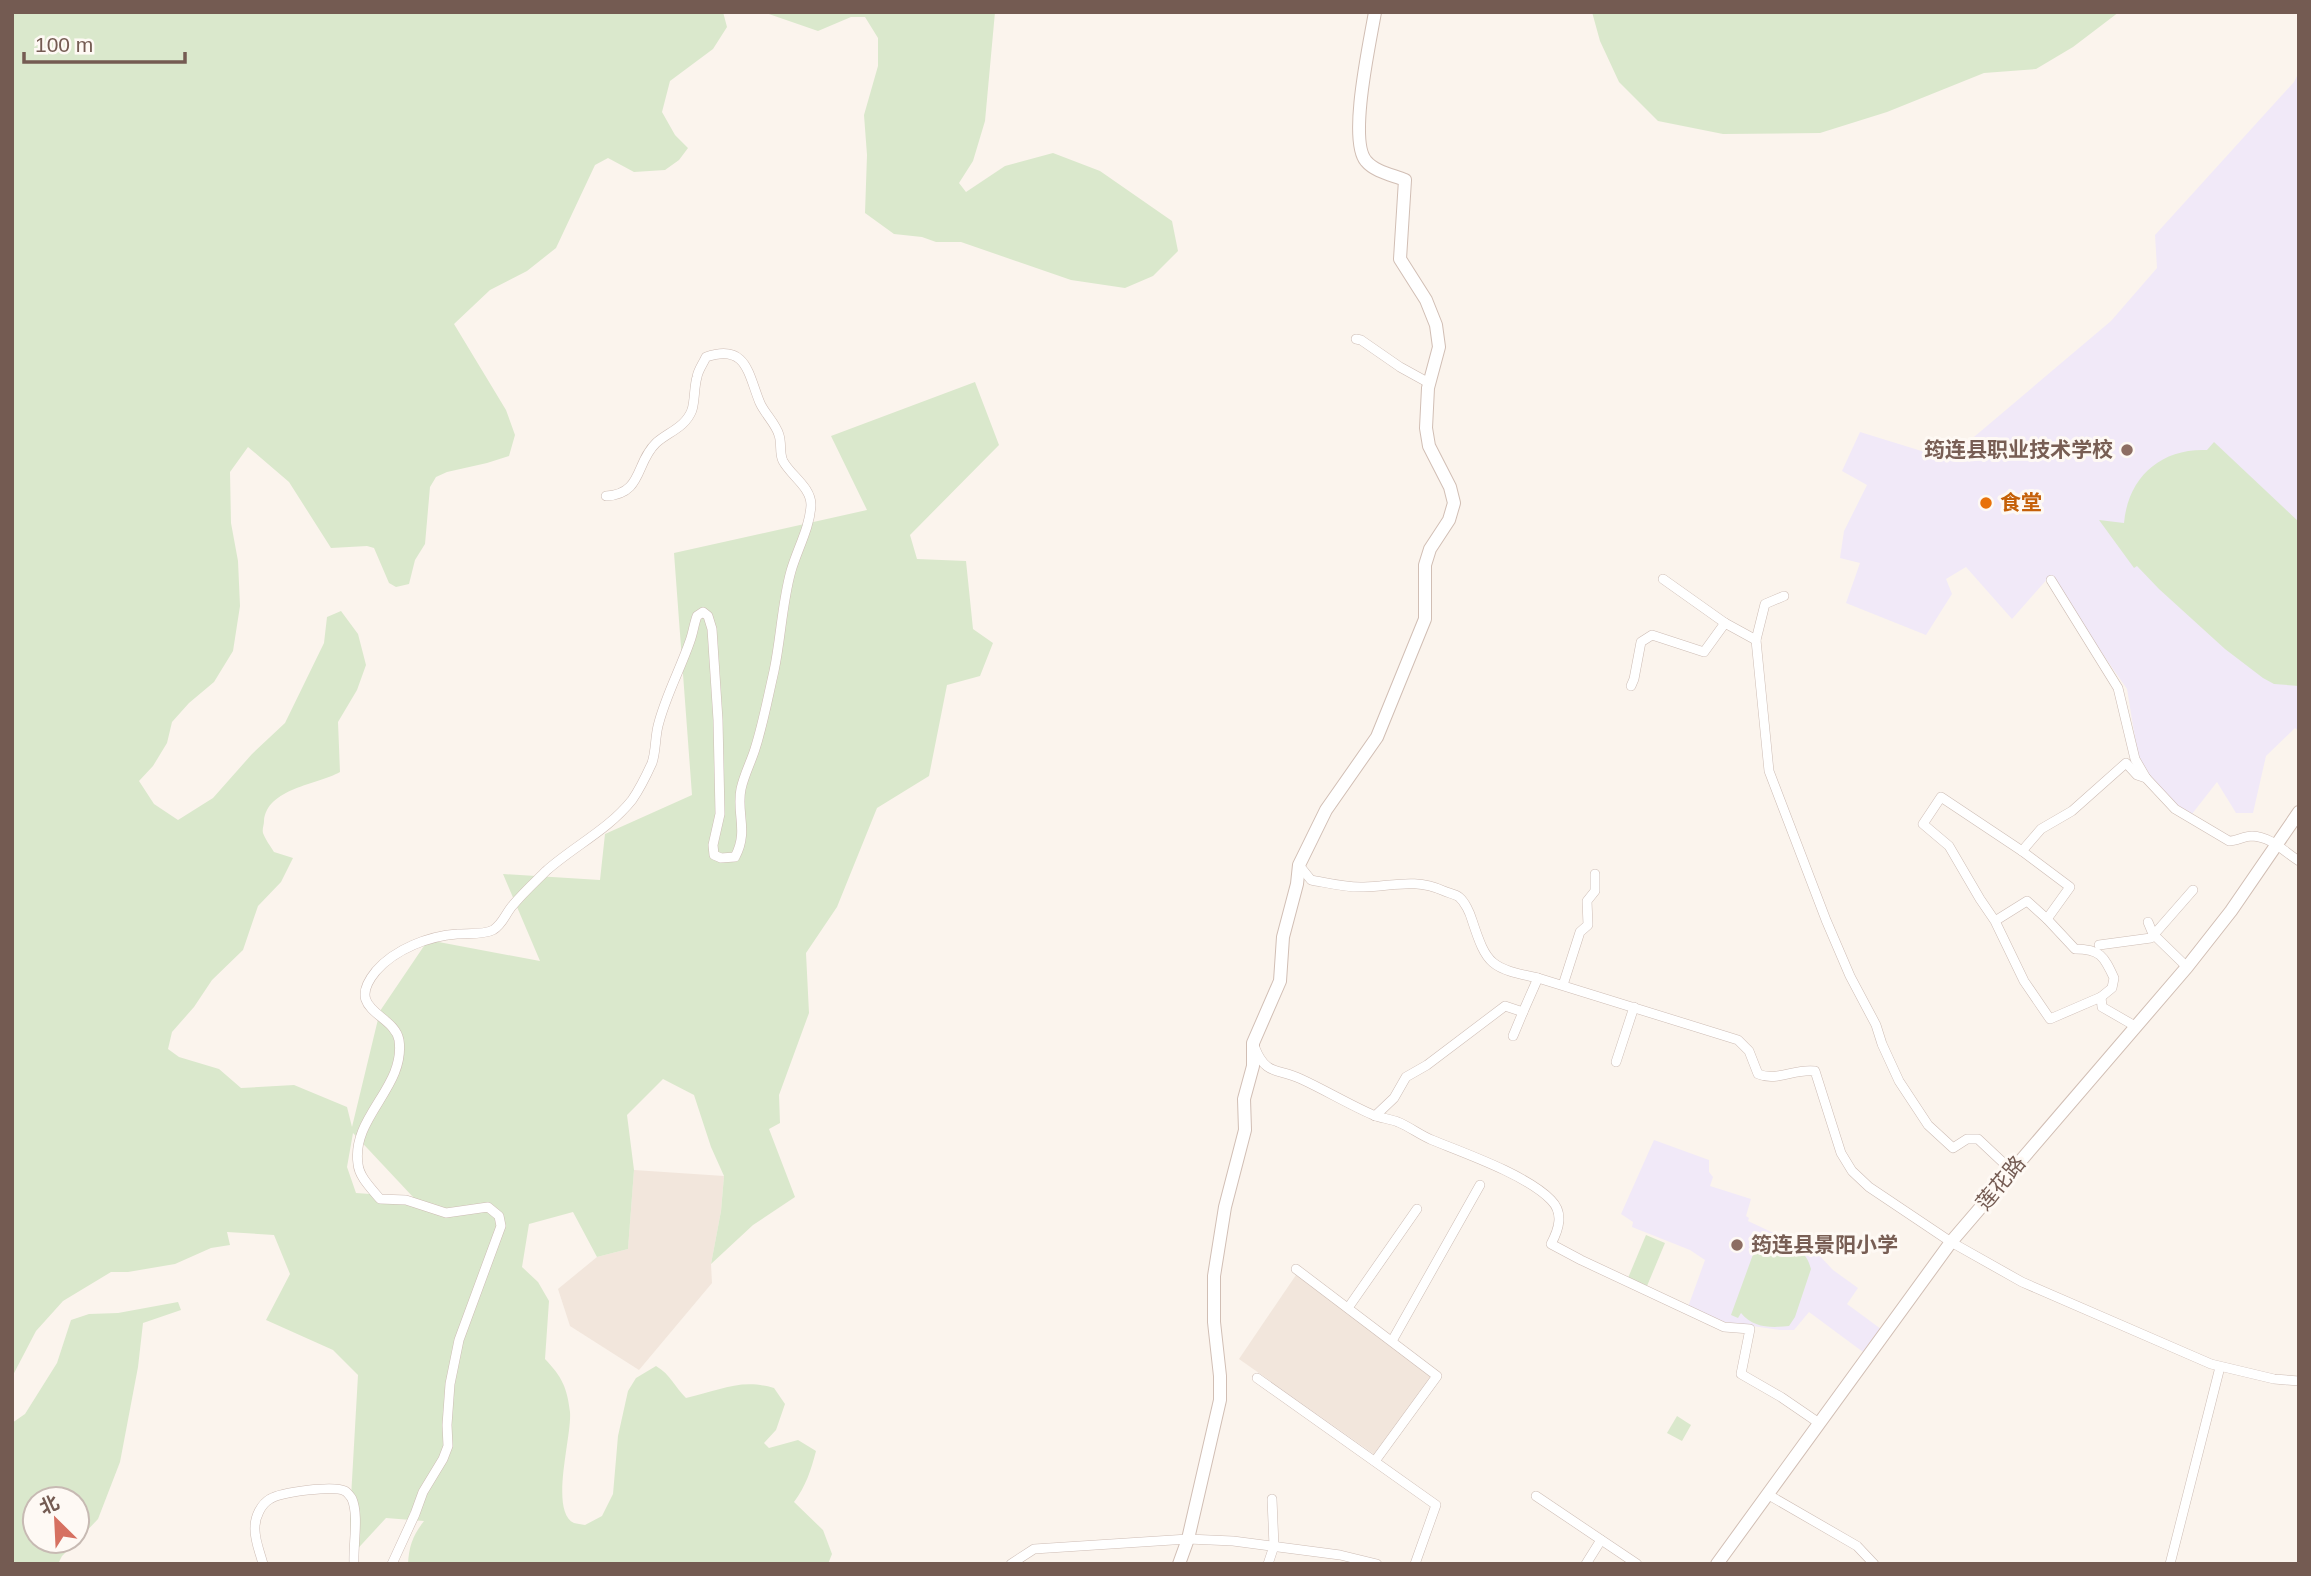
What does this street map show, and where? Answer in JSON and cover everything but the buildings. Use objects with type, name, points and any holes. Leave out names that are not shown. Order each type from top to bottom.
[{"type":"street","points":[[1183,1562],[1220,1400],[1214,1322],[1214,1276],[1225,1207],[1245,1130],[1244,1099],[1253,1066],[1253,1043],[1280,981],[1283,937],[1297,884],[1299,865],[1326,810],[1377,737],[1425,619],[1424,565],[1430,549],[1449,520],[1454,503],[1450,487],[1429,446],[1426,428],[1429,383],[1438,347],[1436,325],[1426,300],[1400,258],[1405,180],[1374,168],[1364,160],[1359,143],[1360,101],[1375,12]]},
{"type":"street","points":[[1356,339],[1429,383]]},
{"type":"street","points":[[392,1564],[423,1492],[448,1446],[446,1425],[450,1384],[459,1340],[501,1226],[499,1216],[488,1207],[446,1213],[406,1200],[380,1199],[366,1183],[358,1166],[358,1146],[364,1125],[386,1091],[396,1066],[399,1045],[397,1034],[365,999],[366,986],[377,970],[422,941],[442,935],[491,932],[502,923],[510,908],[527,890],[560,859],[605,828],[633,799],[652,762],[658,726],[697,616],[703,612],[712,629],[719,720],[720,814],[713,845],[715,855],[721,858],[735,857],[740,848],[743,829],[740,791],[755,748],[774,669],[790,573],[811,504],[808,491],[788,470],[781,457],[779,435],[760,404],[753,380],[742,360],[734,354],[720,352],[706,357],[697,375],[692,410],[683,424],[655,444],[632,485],[620,495],[606,496]]},
{"type":"street","points":[[1662,579],[1725,623],[1756,640]]},
{"type":"street","points":[[2051,580],[2118,688],[2135,759],[2146,778],[2175,809],[2229,841],[2238,841],[2249,836],[2278,844],[2299,861]]},
{"type":"street","points":[[1784,596],[1765,604],[1756,640],[1769,771],[1826,920],[1850,976],[1877,1025],[1882,1044],[1899,1081],[1928,1125],[1954,1148],[1967,1139],[1978,1139],[2011,1170]]},
{"type":"street","points":[[1630,686],[1634,679],[1641,642],[1652,635],[1704,652],[1725,623]]},
{"type":"street","points":[[2022,851],[2041,829],[2072,811],[2126,763],[2137,775],[2146,778]]},
{"type":"street","points":[[1995,921],[2027,901],[2075,949],[2091,949],[2102,955],[2114,978],[2112,988],[2101,996],[2050,1019],[2024,981],[1995,921],[1949,846],[1923,824],[1941,797],[2070,887],[2047,919]]},
{"type":"street","name":"莲花路","points":[[1717,1564],[1951,1242],[2187,967],[2231,911],[2299,812]]},
{"type":"street","points":[[1299,865],[1311,880],[1362,887],[1409,882],[1432,886],[1460,898],[1470,915],[1481,948],[1490,962],[1510,972],[1563,985],[1738,1040],[1749,1051],[1758,1074],[1768,1078],[1802,1069],[1815,1071],[1841,1153],[1852,1171],[1870,1187],[1951,1242],[2022,1282],[2150,1340],[2220,1367],[2274,1379],[2299,1381]]},
{"type":"street","points":[[1563,985],[1580,932],[1588,925],[1587,901],[1595,891],[1595,874]]},
{"type":"street","points":[[2099,946],[2155,936],[2193,890]]},
{"type":"street","points":[[2148,922],[2155,936],[2187,967]]},
{"type":"street","points":[[1513,1035],[1538,978]]},
{"type":"street","points":[[2101,996],[2102,1007],[2135,1026]]},
{"type":"street","points":[[1375,1116],[1394,1097],[1406,1077],[1427,1065],[1505,1006],[1523,1012]]},
{"type":"street","points":[[1616,1062],[1634,1007]]},
{"type":"street","points":[[1253,1043],[1261,1062],[1278,1072],[1298,1077],[1375,1116],[1399,1122],[1532,1185],[1553,1201],[1560,1217],[1559,1231],[1551,1244],[1724,1327],[1750,1329],[1741,1374],[1782,1397],[1819,1423]]},
{"type":"street","points":[[1392,1341],[1480,1185]]},
{"type":"street","points":[[1348,1308],[1417,1209]]},
{"type":"street","points":[[1296,1269],[1437,1376],[1375,1461]]},
{"type":"street","points":[[2169,1564],[2220,1367]]},
{"type":"street","points":[[1257,1378],[1437,1505],[1415,1564]]},
{"type":"street","points":[[263,1564],[254,1525],[262,1506],[270,1499],[307,1490],[344,1490],[351,1497],[354,1510],[353,1564]]},
{"type":"street","points":[[1767,1494],[1857,1546],[1874,1564]]},
{"type":"street","points":[[1536,1496],[1637,1564]]},
{"type":"street","points":[[1268,1564],[1274,1546],[1272,1499]]},
{"type":"street","points":[[1011,1564],[1034,1549],[1188,1539],[1329,1553],[1377,1564]]},
{"type":"street","points":[[1586,1564],[1601,1540]]},
{"type":"street","points":[[1323,1564],[1329,1553]]},
{"type":"shaded area","name":"筠连县职业技术学校","points":[[2299,72],[2299,731],[2295,728],[2266,756],[2253,813],[2236,813],[2217,782],[2192,814],[2174,803],[2138,756],[2127,689],[2049,577],[2012,619],[1966,567],[1946,579],[1952,594],[1926,635],[1846,603],[1860,563],[1840,558],[1844,531],[1867,485],[1842,471],[1860,432],[1941,457],[1968,442],[2111,321],[2157,268],[2155,235],[2294,82]]},
{"type":"shaded area","name":"筠连县景阳小学","points":[[1654,1140],[1709,1160],[1709,1172],[1713,1177],[1710,1186],[1751,1199],[1746,1216],[1748,1221],[1818,1254],[1833,1270],[1858,1288],[1847,1304],[1881,1329],[1863,1352],[1809,1312],[1794,1330],[1780,1330],[1718,1321],[1688,1307],[1705,1260],[1690,1250],[1632,1227],[1633,1222],[1621,1214]]},
{"type":"shaded area","points":[[634,1170],[724,1176],[721,1211],[711,1264],[712,1283],[639,1370],[570,1326],[558,1289],[597,1257],[628,1249]]},
{"type":"shaded area","points":[[1296,1275],[1432,1376],[1375,1455],[1239,1359]]},
{"type":"green space","points":[[12,12],[723,12],[727,27],[713,49],[670,81],[662,112],[675,135],[688,148],[679,160],[665,170],[634,172],[608,158],[595,165],[556,248],[527,271],[490,290],[454,324],[506,410],[515,435],[509,456],[436,477],[430,487],[425,544],[415,560],[409,584],[396,587],[389,583],[374,548],[331,548],[289,482],[248,447],[230,472],[231,523],[238,561],[240,606],[233,651],[214,682],[172,722],[167,743],[153,766],[139,781],[154,804],[178,820],[213,798],[252,754],[285,723],[324,643],[327,617],[341,611],[358,634],[366,665],[357,690],[338,722],[340,772],[283,794],[267,810],[263,830],[265,838],[274,852],[293,858],[281,882],[258,906],[243,950],[212,980],[194,1007],[172,1032],[168,1049],[179,1057],[219,1069],[241,1088],[294,1085],[347,1107],[352,1127],[380,1011],[428,940],[540,961],[503,874],[600,880],[605,834],[692,795],[674,553],[867,510],[831,436],[975,382],[999,445],[910,535],[917,559],[966,561],[973,629],[993,643],[980,676],[947,685],[929,776],[877,808],[837,907],[806,953],[809,1013],[779,1095],[780,1123],[769,1129],[795,1197],[753,1225],[711,1264],[721,1211],[724,1176],[711,1147],[694,1095],[663,1079],[627,1115],[634,1170],[628,1249],[597,1257],[573,1212],[529,1224],[522,1267],[538,1282],[549,1301],[545,1359],[563,1383],[569,1403],[570,1423],[562,1489],[567,1516],[574,1523],[585,1525],[602,1516],[613,1494],[618,1436],[628,1391],[636,1378],[656,1366],[686,1398],[740,1385],[774,1388],[785,1404],[776,1430],[764,1443],[769,1448],[798,1440],[816,1451],[808,1478],[794,1502],[823,1530],[832,1554],[828,1564],[408,1564],[412,1541],[424,1521],[386,1518],[351,1556],[350,1515],[358,1375],[333,1350],[266,1320],[290,1274],[274,1235],[227,1232],[230,1245],[211,1248],[175,1264],[128,1272],[111,1272],[63,1301],[36,1331],[12,1377]],"holes":[[[353,1133],[413,1197],[356,1193],[347,1167]]]},
{"type":"green space","points":[[763,12],[995,12],[985,121],[973,161],[959,183],[966,192],[1005,166],[1053,153],[1100,171],[1172,221],[1178,251],[1153,276],[1125,288],[1071,280],[961,242],[936,242],[922,237],[894,234],[865,213],[867,155],[864,115],[878,66],[878,38],[865,17],[851,17],[818,31]]},
{"type":"green space","points":[[1592,12],[2119,12],[2073,47],[2036,69],[1984,73],[1887,112],[1820,133],[1723,134],[1658,121],[1619,82],[1600,41]]},
{"type":"green space","points":[[2214,442],[2299,522],[2299,686],[2274,684],[2225,649],[2137,566],[2134,568],[2099,520],[2124,523],[2132,492],[2149,469],[2175,454],[2207,450]]},
{"type":"green space","points":[[1646,1235],[1665,1243],[1647,1286],[1628,1278]]},
{"type":"green space","points":[[1759,1238],[1766,1241],[1765,1245],[1780,1243],[1794,1246],[1804,1255],[1811,1269],[1795,1317],[1789,1326],[1763,1326],[1751,1322],[1741,1313],[1738,1318],[1731,1315]]},
{"type":"green space","points":[[178,1302],[181,1310],[143,1323],[138,1367],[120,1462],[98,1519],[91,1526],[91,1485],[21,1485],[21,1555],[63,1555],[58,1564],[12,1564],[12,1423],[25,1414],[57,1363],[71,1320],[89,1314],[118,1313]]},
{"type":"green space","points":[[1677,1416],[1691,1425],[1682,1441],[1667,1433]]},
{"type":"place","name":"筠连县职业技术学校","points":[[2127,450]]},
{"type":"place","name":"食堂","points":[[1986,503]]},
{"type":"place","name":"筠连县景阳小学","points":[[1737,1245]]}]
